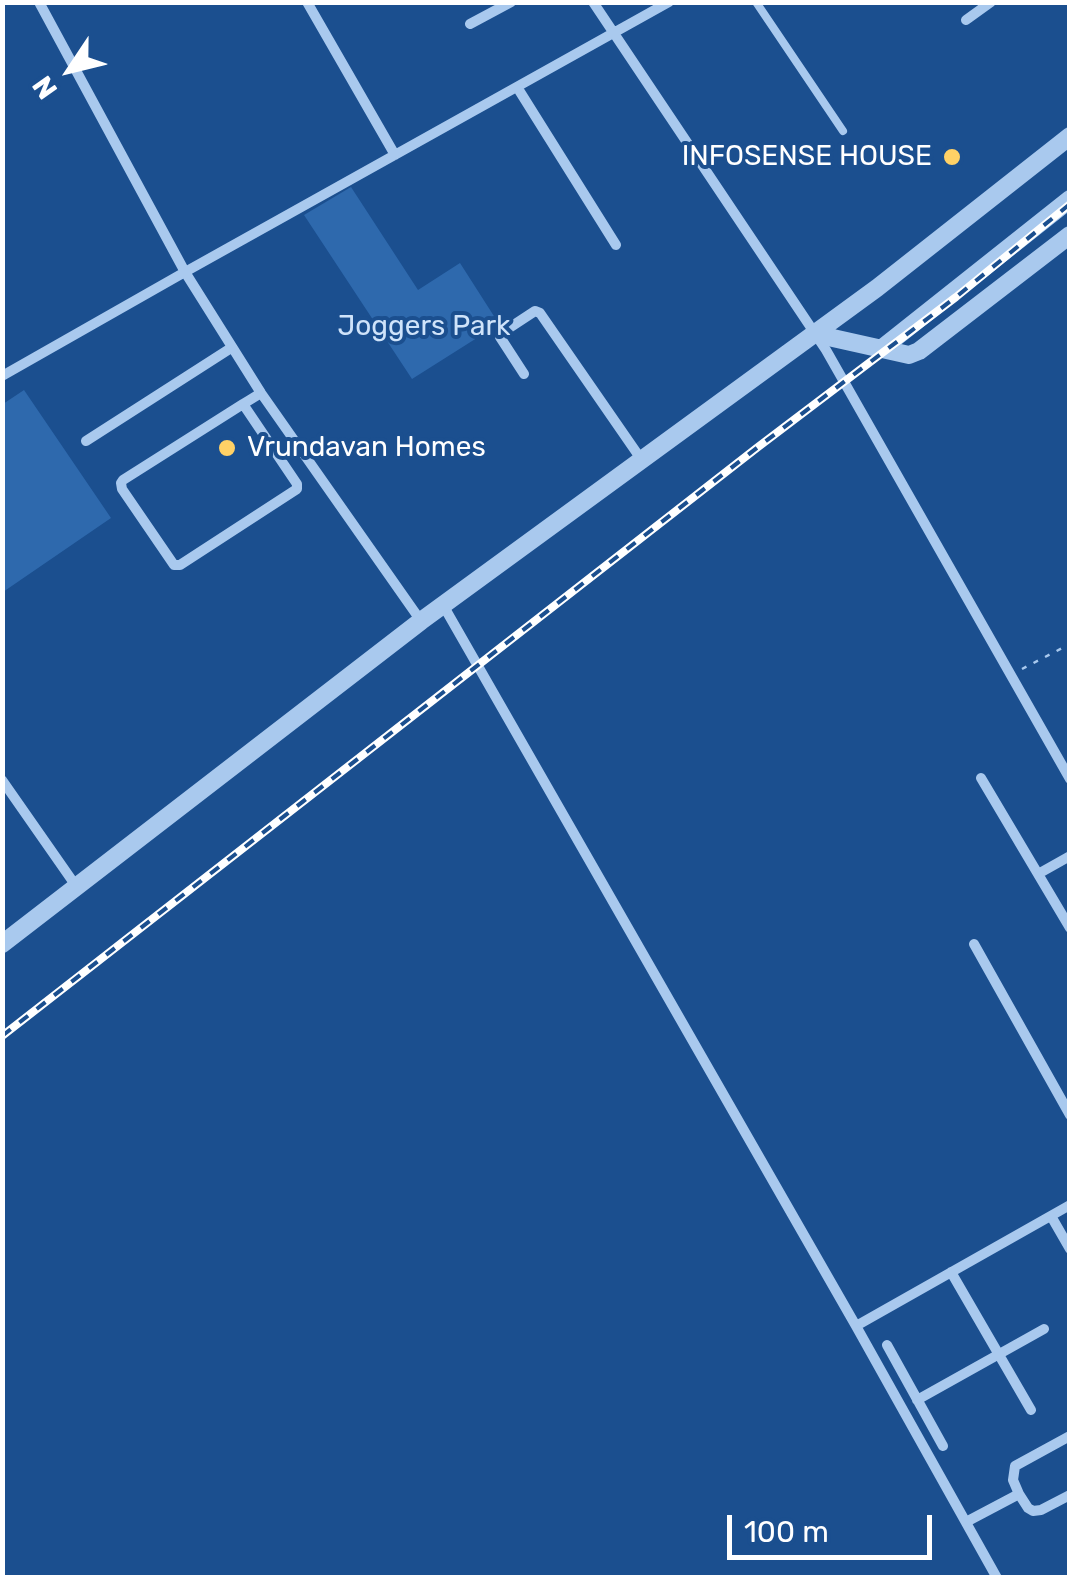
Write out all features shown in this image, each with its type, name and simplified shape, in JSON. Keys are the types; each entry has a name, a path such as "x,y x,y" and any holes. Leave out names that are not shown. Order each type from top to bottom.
{"street":[{"path":"39,2 185,272 231,348 420,621"},
{"path":"307,2 395,154"},
{"path":"470,24 511,2"},
{"path":"592,2 815,334 1070,780"},
{"path":"2,376 669,2"},
{"path":"966,20 991,2"},
{"path":"518,87 616,245"},
{"path":"5,937 420,621 815,334 1070,136"},
{"path":"881,349 1070,198"},
{"path":"815,334 909,355 1070,235"},
{"path":"524,374 500,336 535,311 540,312 641,459"},
{"path":"86,442 231,348"},
{"path":"243,404 298,484 295,492 180,565 174,565 121,483 123,480 243,404 261,393"},
{"path":"289,471 307,458"},
{"path":"444,605 997,1578"},
{"path":"982,778 1070,928"},
{"path":"2,780 76,886"},
{"path":"1038,874 1070,856"},
{"path":"974,944 1070,1114"},
{"path":"856,1326 1070,1205"},
{"path":"1051,1216 1070,1249"},
{"path":"951,1272 1031,1410"},
{"path":"918,1400 1044,1330"},
{"path":"887,1345 943,1446"},
{"path":"1070,1436 1015,1466 1012,1480 1033,1511 1070,1495"},
{"path":"966,1522 1019,1494"}],"lane":[{"path":"756,2 843,131"}],"path":[{"path":"1011,675 1070,644"}],"green space":[{"name":"Joggers Park","path":"351,187 418,290 460,263 499,324 412,379 304,215"},
{"path":"24,390 111,518 3,592 3,404"}],"railway":[{"path":"2,1036 956,297 1070,204"}],"place":[{"name":"INFOSENSE HOUSE","path":"952,157"},
{"name":"Vrundavan Homes","path":"227,448"}]}
